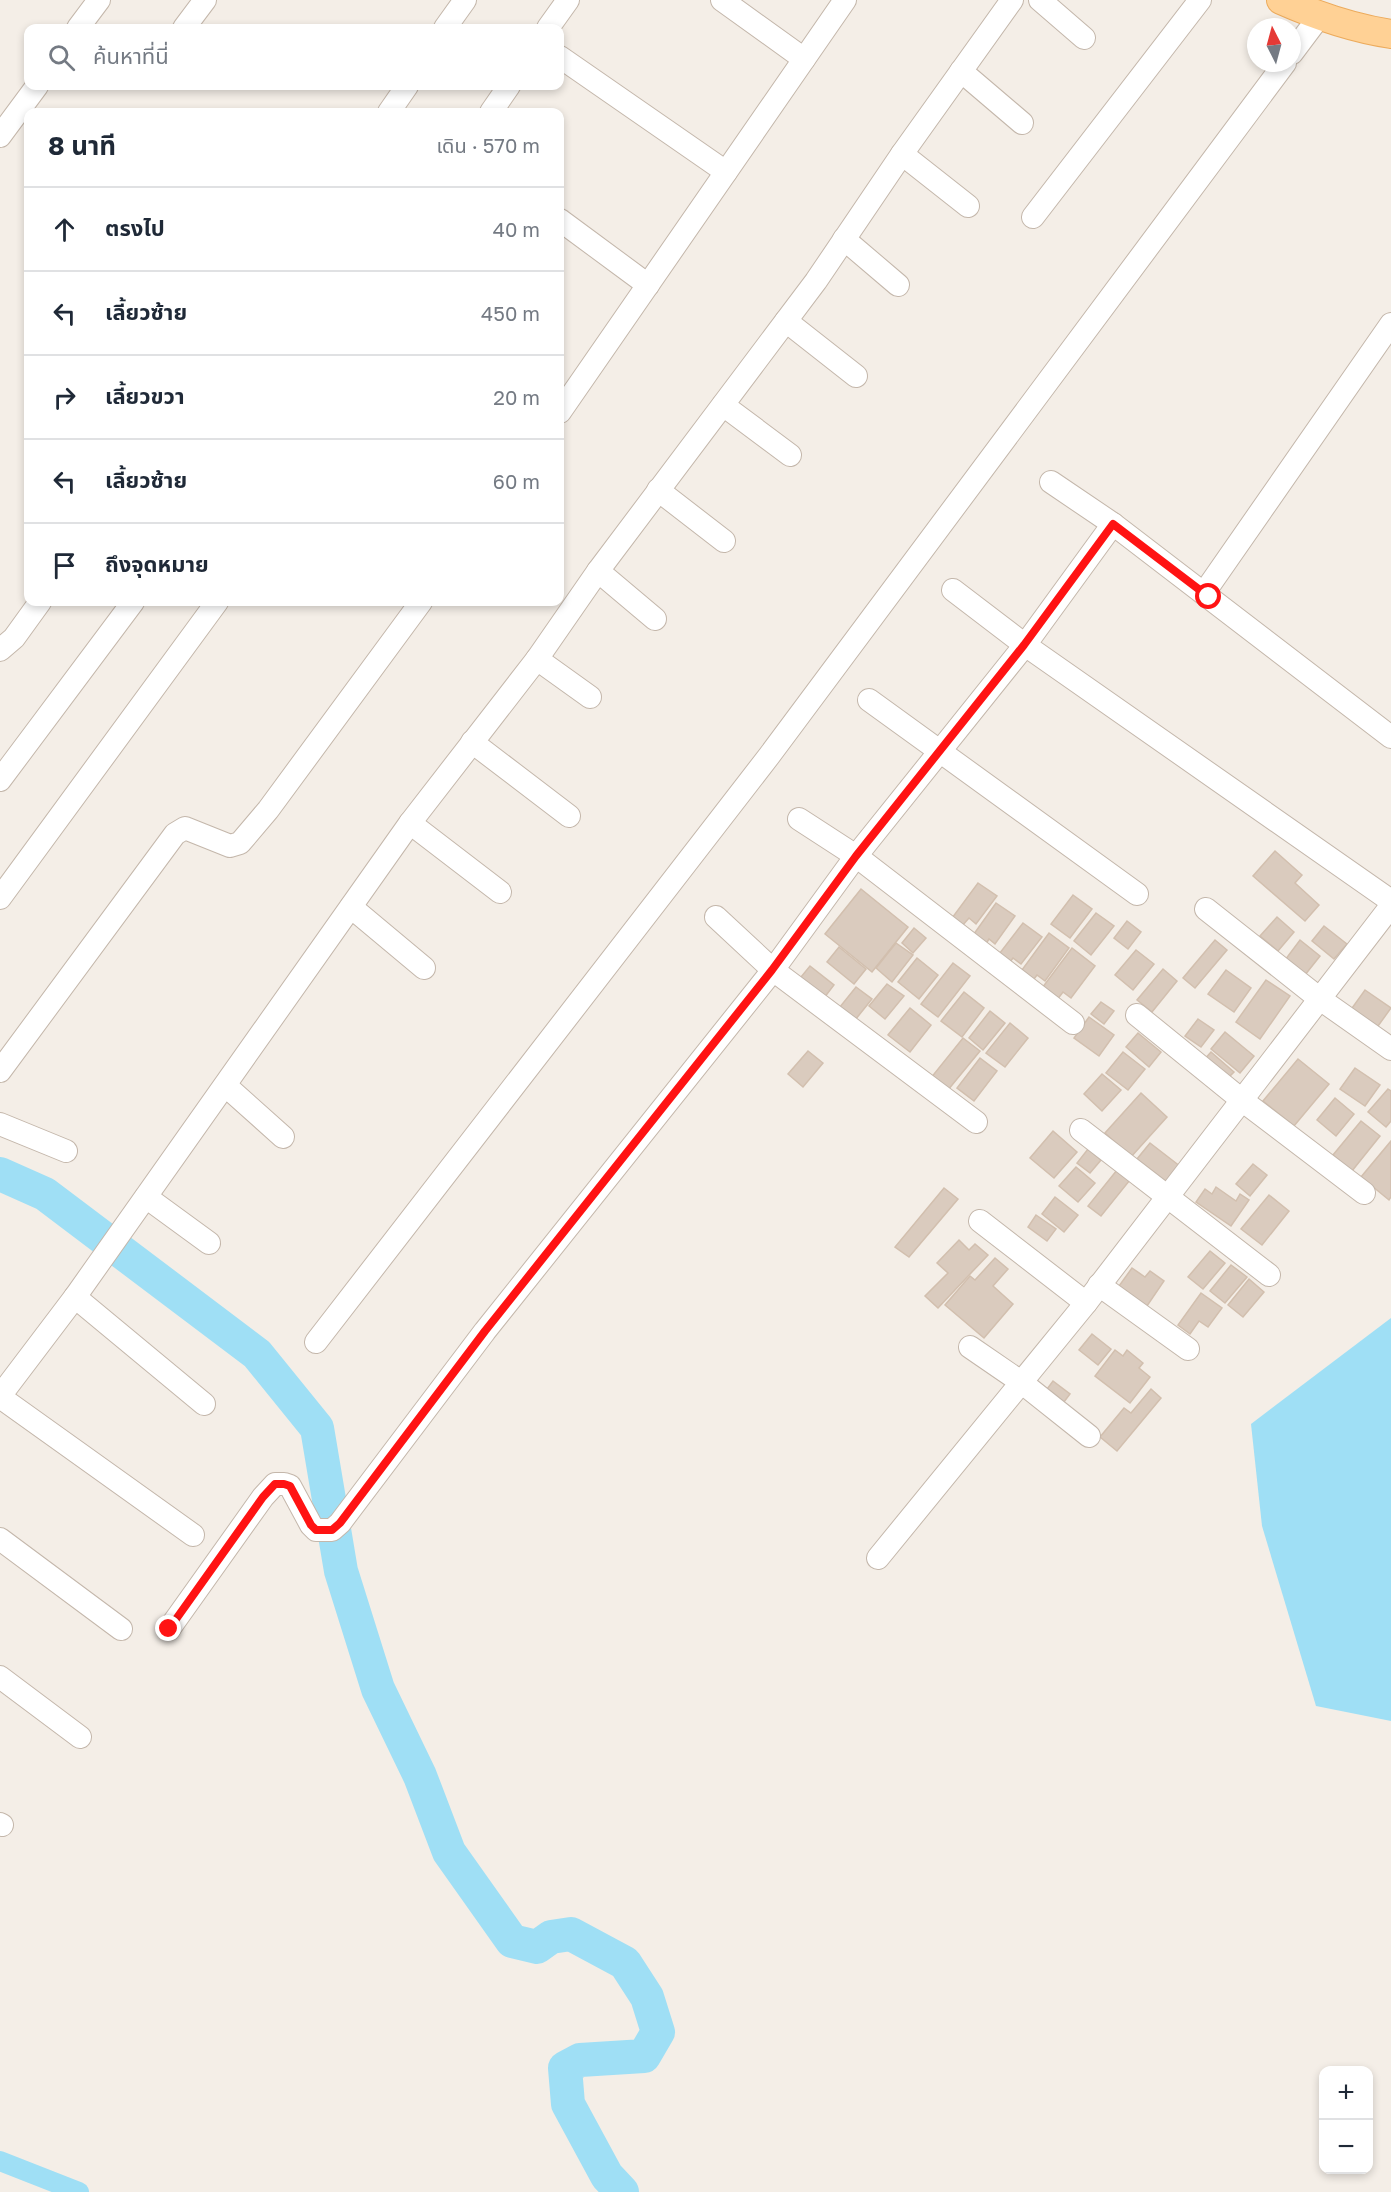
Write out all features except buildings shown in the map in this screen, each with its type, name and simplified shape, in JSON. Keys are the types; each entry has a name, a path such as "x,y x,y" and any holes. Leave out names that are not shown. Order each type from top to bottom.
{"main road":[{"path":"1281,0 1319,17 1358,29 1391,34"}],"street":[{"path":"81,24 99,0"},
{"path":"187,24 205,0"},
{"path":"449,24 465,0"},
{"path":"551,24 568,0"},
{"path":"722,0 804,59"},
{"path":"564,399 648,285 845,0"},
{"path":"193,1534 0,1397 147,1197 410,823 537,659 598,571 786,321 1012,0"},
{"path":"1040,0 1084,38"},
{"path":"1033,217 1200,0"},
{"path":"1301,41 1319,17"},
{"path":"564,60 726,172"},
{"path":"961,71 1022,123"},
{"path":"316,1342 769,756 1278,72"},
{"path":"0,136 34,90"},
{"path":"392,108 404,90"},
{"path":"494,108 506,90"},
{"path":"902,154 968,206"},
{"path":"564,223 648,285"},
{"path":"844,239 898,285"},
{"path":"786,321 856,376"},
{"path":"1204,593 1391,324"},
{"path":"723,405 790,456"},
{"path":"1051,482 1113,524 1391,737"},
{"path":"658,490 724,541"},
{"path":"169,1629 263,1497 275,1484 290,1486 316,1530 332,1530 340,1523 485,1331 772,970 856,856 1024,645 1113,524"},
{"path":"598,571 656,619"},
{"path":"953,590 1024,645 1391,901"},
{"path":"0,650 14,638 37,606"},
{"path":"0,780 130,606"},
{"path":"0,898 214,606"},
{"path":"0,1071 175,834 185,828 230,846 240,843 268,810 418,606"},
{"path":"537,659 590,697"},
{"path":"869,700 1137,894"},
{"path":"472,742 569,816"},
{"path":"799,819 856,856 1073,1023"},
{"path":"410,823 500,892"},
{"path":"878,1558 1093,1294 1391,906"},
{"path":"351,908 424,968"},
{"path":"1206,909 1320,999 1391,1049"},
{"path":"716,917 772,970 976,1122"},
{"path":"1137,1015 1243,1101 1364,1193"},
{"path":"226,1086 283,1137"},
{"path":"0,1124 66,1151"},
{"path":"1081,1130 1269,1275"},
{"path":"147,1197 209,1243"},
{"path":"980,1221 1093,1294 1188,1349"},
{"path":"75,1297 204,1404"},
{"path":"970,1347 1021,1382 1089,1436"},
{"path":"0,1539 121,1629"},
{"path":"0,1677 80,1737"}],"water":[{"path":"1391,1318 1391,1721 1316,1706 1262,1526 1251,1424"}],"waterway":[{"path":"0,1174 45,1194 257,1354 317,1428 341,1571 378,1689 420,1776 449,1852 512,1941 537,1947 551,1937 571,1934 625,1963 647,1997 658,2032 644,2056 580,2060 565,2068 568,2104 607,2176 622,2192"},
{"path":"0,2161 79,2192"}],"route":[{"path":"169,1629 263,1497 275,1484 290,1486 316,1530 332,1530 340,1523 485,1331 772,970 856,856 1024,645 1113,524 1209,597"}]}
